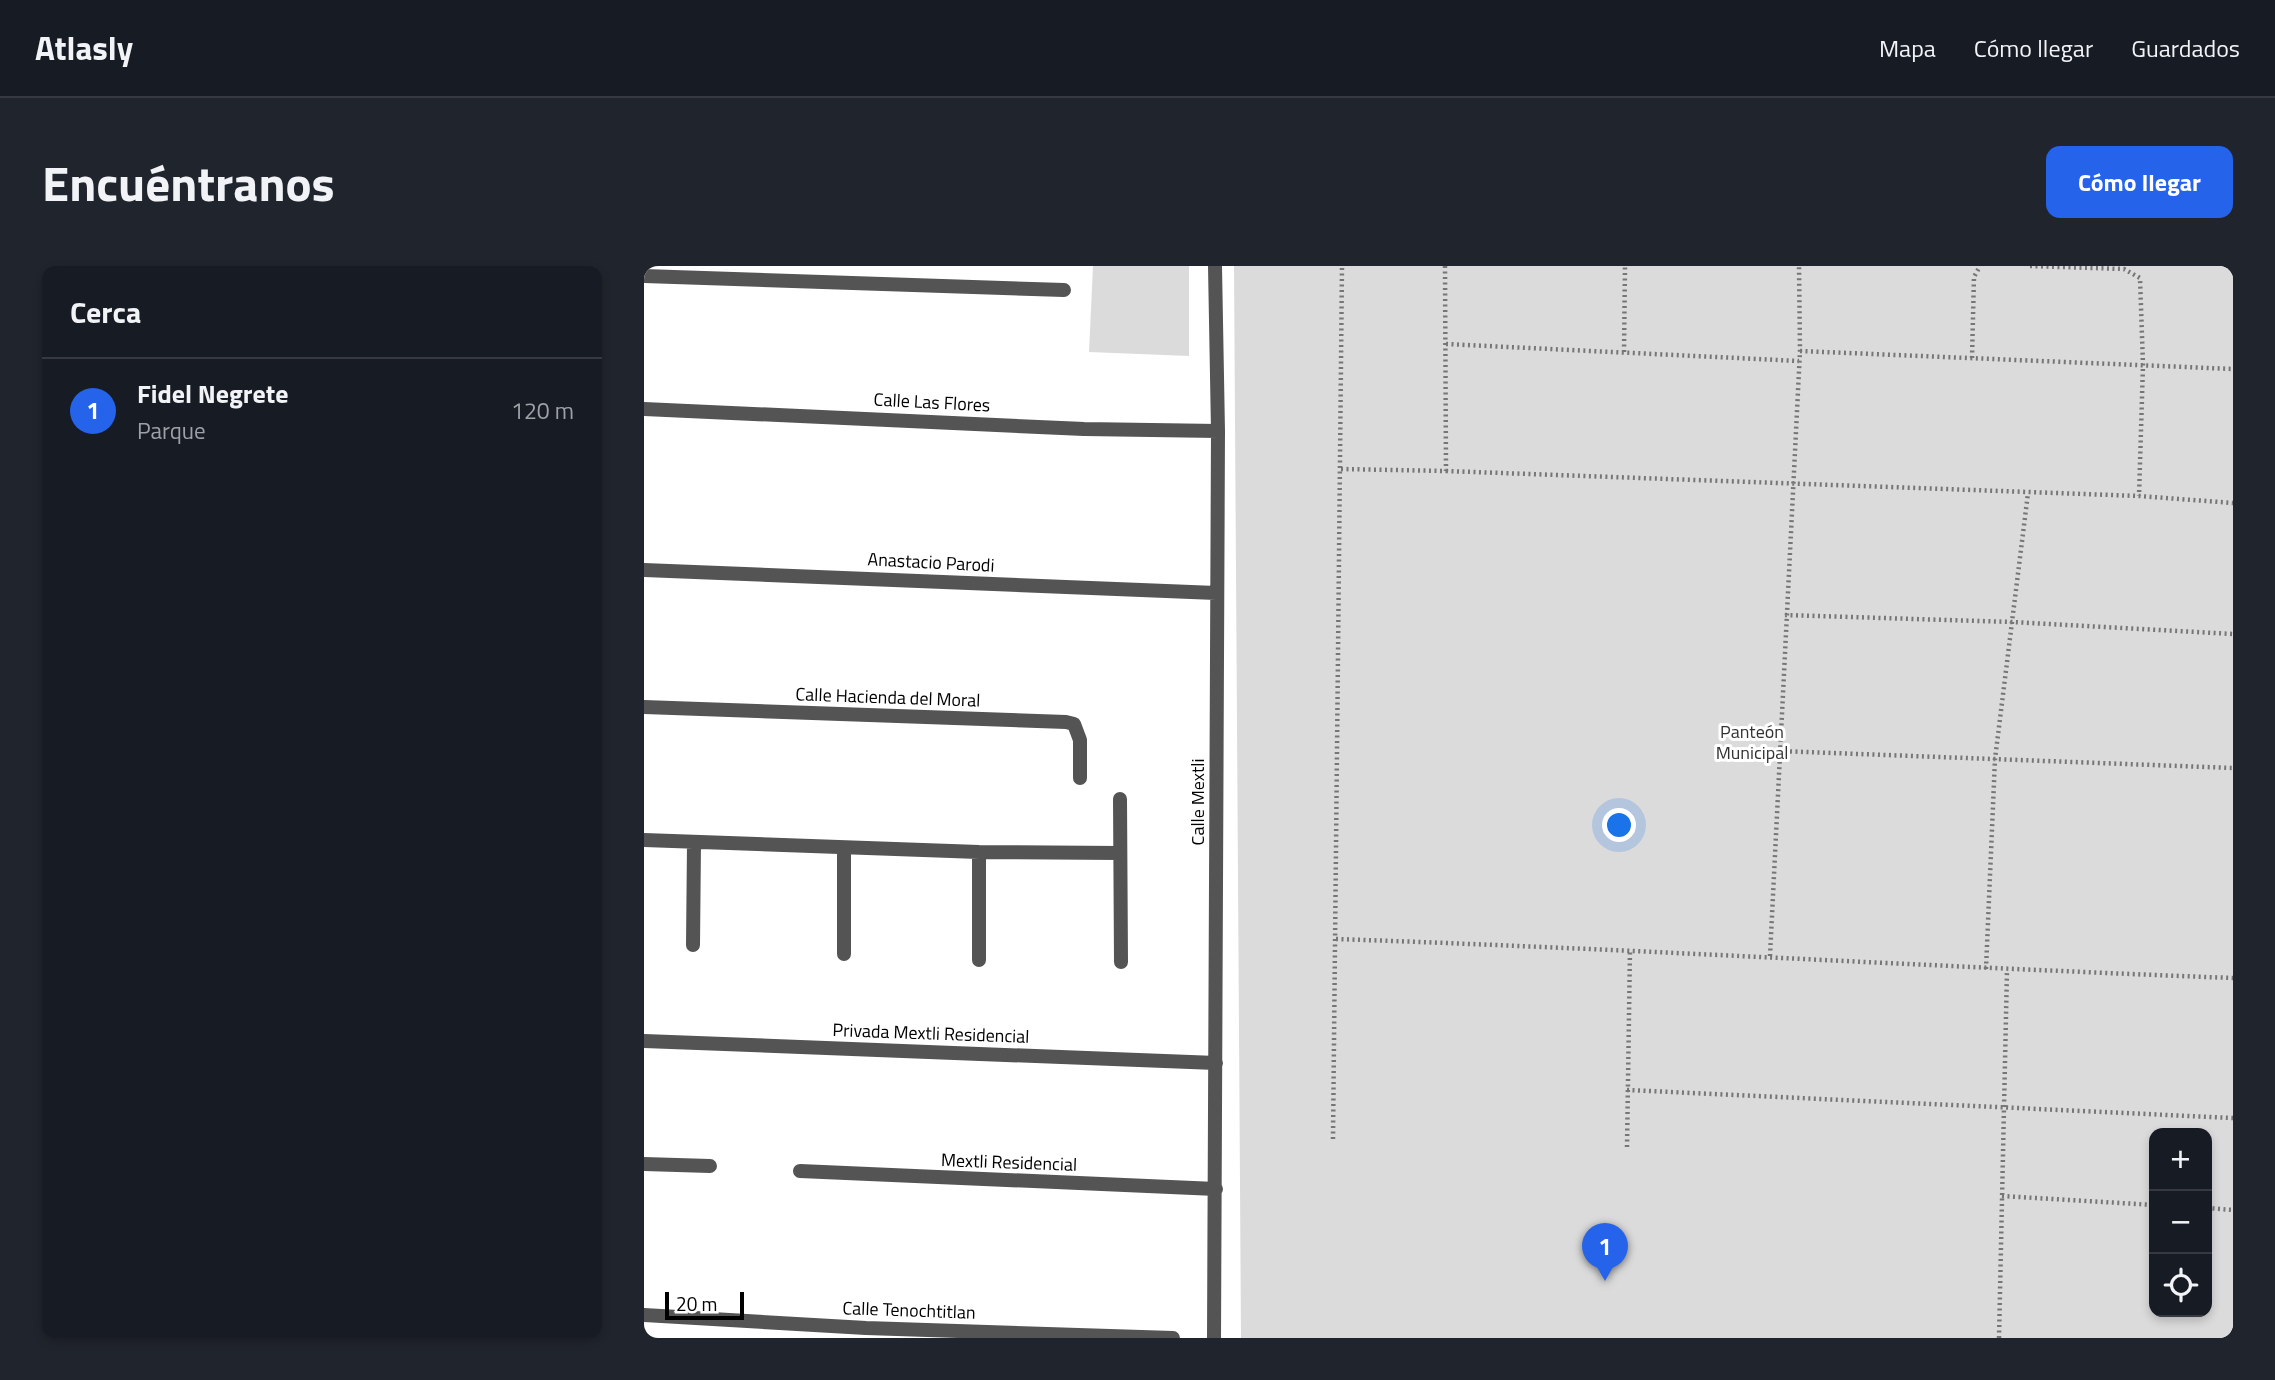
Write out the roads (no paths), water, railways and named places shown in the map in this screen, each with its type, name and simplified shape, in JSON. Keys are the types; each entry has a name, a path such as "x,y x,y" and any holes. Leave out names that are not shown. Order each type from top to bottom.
{"street":[{"name":"Calle Mextli","path":"1214,1338 1218,431 1215,266"},
{"path":"644,276 1064,290"},
{"name":"Calle Las Flores","path":"644,409 1084,429 1218,431"},
{"name":"Anastacio Parodi","path":"644,570 1216,593"},
{"name":"Calle Hacienda del Moral","path":"644,707 1066,722 1074,724 1079,731 1080,778"},
{"path":"1120,799 1121,962"},
{"path":"644,840 979,852 1120,853"},
{"path":"693,945 694,843"},
{"path":"844,848 844,954"},
{"path":"979,852 979,960"},
{"name":"Privada Mextli Residencial","path":"644,1041 1216,1063"},
{"path":"644,1164 710,1166"},
{"name":"Mextli Residencial","path":"800,1171 1216,1189"},
{"name":"Calle Tenochtitlan","path":"644,1315 866,1328 1173,1338"}],"place":[{"name":"Fidel Negrete","path":"1605,1281"}],"park label":[{"name":"Panteón Municipal","path":"1752,741"}]}
